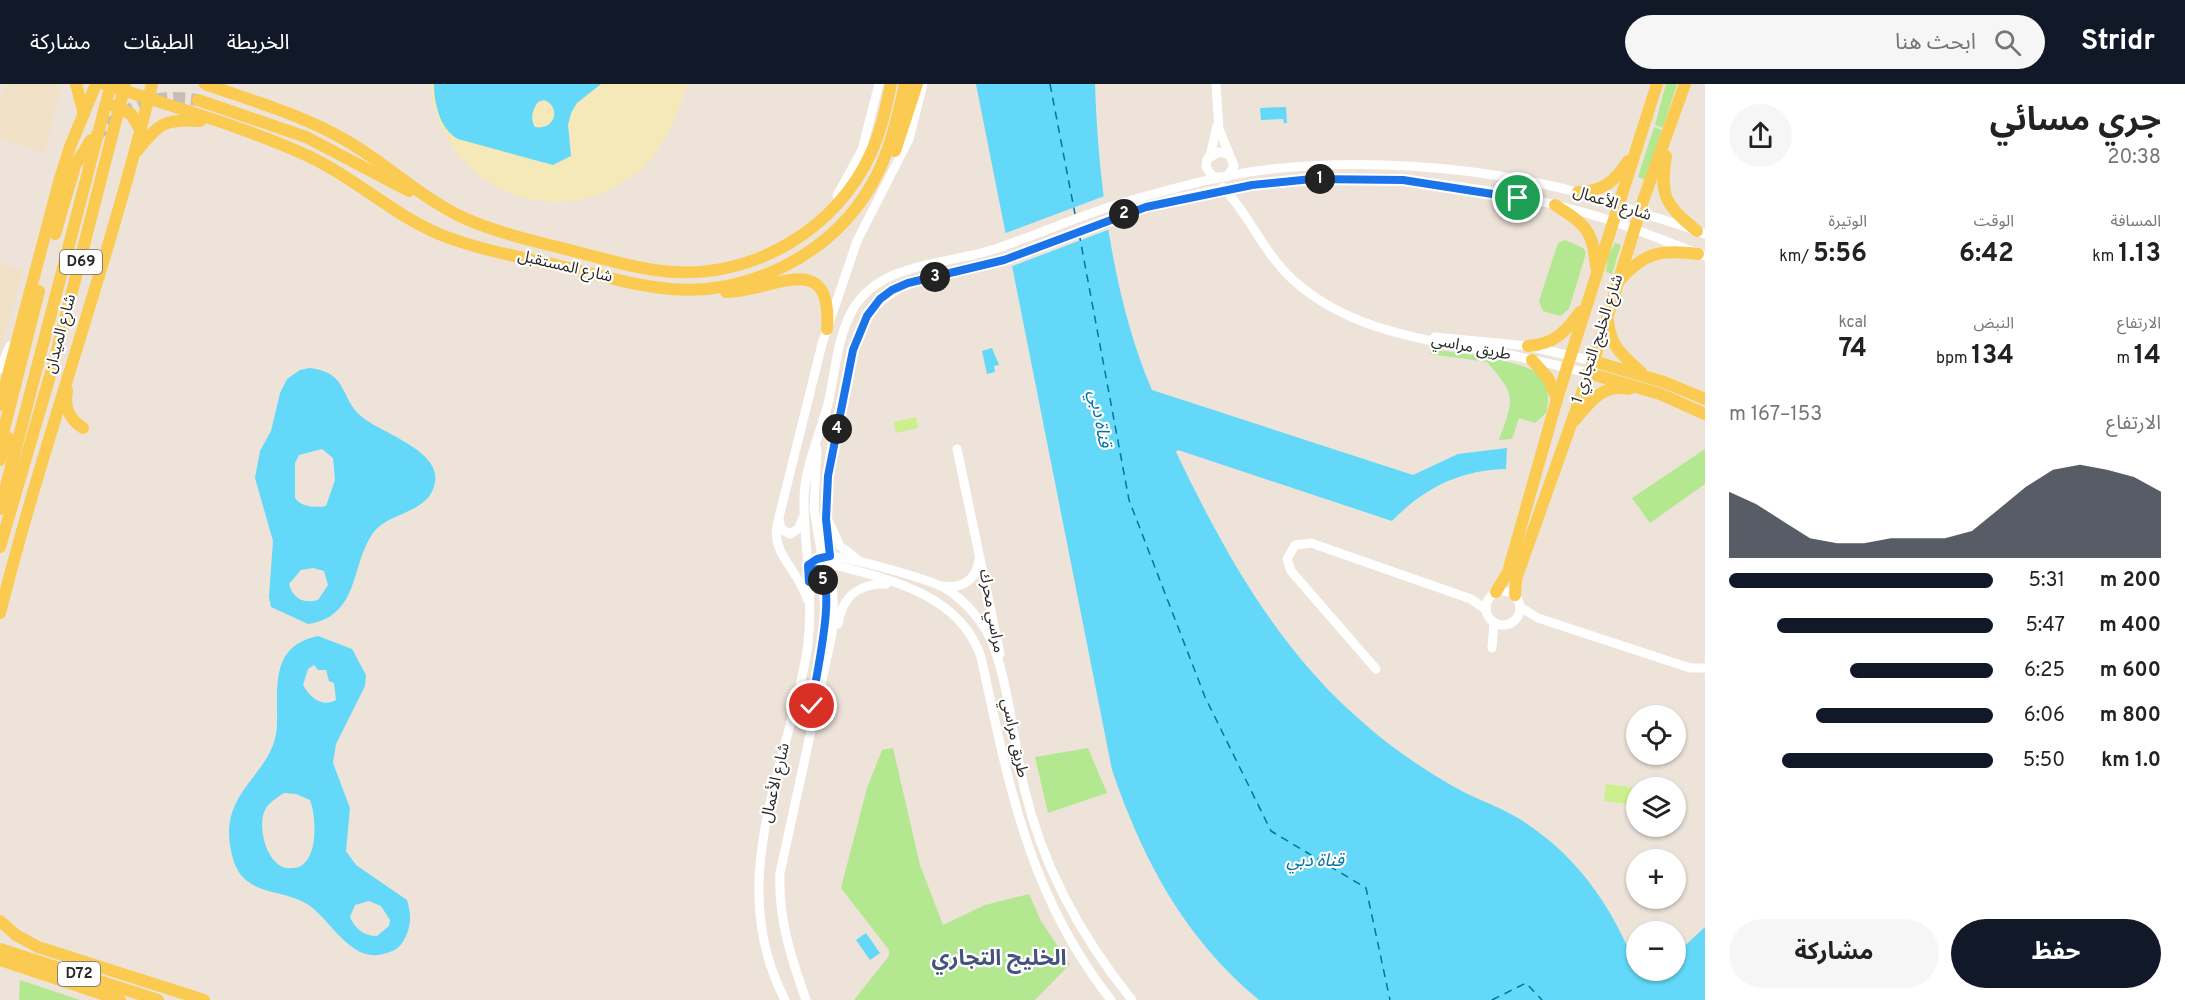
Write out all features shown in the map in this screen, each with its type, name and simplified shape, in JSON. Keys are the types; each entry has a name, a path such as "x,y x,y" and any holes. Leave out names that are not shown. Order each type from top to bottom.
{"main road":[{"path":"76,84 83,116"},
{"path":"0,405 59,182 96,84"},
{"name":"شارع المستقبل","path":"105,84 138,90 323,163 411,220 454,240 638,284 671,289 704,290 750,280 806,253 841,224 872,183 891,141 905,84"},
{"name":"شارع الميدان","path":"0,509 111,84"},
{"name":"شارع الميدان","path":"0,547 54,362 125,84"},
{"path":"0,613 64,382 108,247 140,129 138,90 152,84"},
{"name":"شارع المستقبل","path":"205,84 283,111 327,130 374,158 427,198 465,219 507,234 640,268 676,273 712,271 747,263 780,249 811,229 837,205 865,165 879,132 891,84"},
{"path":"872,183 884,172 894,153 916,84"},
{"name":"شارع الخليج التجاري 1","path":"1492,595 1508,572 1557,399 1657,84"},
{"path":"1680,84 1681,98"},
{"name":"شارع الخليج التجاري 1","path":"1517,601 1516,579 1591,367 1639,212 1669,134 1685,84"},
{"path":"198,100 306,136 403,189 427,198"},
{"path":"83,116 98,108 116,106 131,114 140,129"},
{"path":"132,158 152,133 170,121 219,123"},
{"path":"1669,134 1662,176 1663,191 1674,212 1701,232"},
{"path":"0,446 72,175 91,140"},
{"path":"1578,192 1600,190 1613,181 1639,145"},
{"path":"1555,205 1587,228 1594,244 1597,271"},
{"path":"1616,284 1635,264 1650,255 1666,251 1701,255"},
{"path":"704,290 737,292 789,279 808,281 820,287 828,301 827,329"},
{"path":"1528,346 1547,343 1559,338 1587,301"},
{"path":"1608,313 1610,337 1617,350 1644,375"},
{"path":"0,460 40,336 48,327"},
{"path":"1532,360 1545,373 1557,399"},
{"path":"37,483 34,467 55,373 54,362"},
{"name":"طريق مراسي","path":"1591,367 1644,375 1705,399"},
{"name":"طريق مراسي","path":"1591,367 1705,414"},
{"path":"64,382 67,388 67,410 74,422 83,428"},
{"path":"1571,425 1593,399 1608,389 1626,388 1650,396 1660,394"},
{"path":"4,925 46,950 204,1000"},
{"name":"D72","path":"0,949 158,1000"},
{"name":"D72","path":"0,960 120,1000"}],"street":[{"path":"811,229 840,192 857,161 869,127 879,84"},
{"path":"811,616 800,579 778,548 776,531 812,381 827,329 857,241 909,139 923,84"},
{"path":"1216,84 1217,120 1206,167 1234,200 1271,256 1312,295 1362,323 1417,337"},
{"path":"1217,120 1233,163 1234,200"},
{"path":"1210,156 1219,152 1228,154"},
{"name":"شارع الأعمال","path":"785,1000 771,969 762,937 757,904 757,879 760,854 805,657 811,616 804,513 807,471 820,432 845,328 853,308 882,280 906,270 980,254 1137,198 1250,172 1310,166 1402,167 1512,178 1578,192 1701,232"},
{"path":"1213,177 1224,179 1232,171"},
{"name":"شارع الأعمال","path":"806,1000 785,938 779,886 784,847 821,692 833,625 827,559 826,502 831,455 853,350 862,324 880,299 892,290 928,278 971,270 1004,260 1146,207 1252,185 1312,179 1403,180 1498,192 1555,205 1613,222 1701,255"},
{"path":"0,369 9,351 30,272 40,256"},
{"name":"طريق مراسي","path":"1417,337 1528,346 1571,355 1591,367"},
{"name":"طريق مراسي","path":"1417,337 1567,368 1591,367"},
{"path":"808,565 827,559 814,509 814,478 820,432"},
{"name":"مراسي محرك","path":"957,449 1000,649 1000,672"},
{"path":"826,502 837,540 849,554 865,563"},
{"path":"779,519 784,532 793,533 798,529 804,513"},
{"path":"1376,669 1291,571 1287,559 1295,545 1311,543 1471,599 1485,609 1498,624 1510,624 1517,617 1517,601"},
{"name":"مراسي محرك","path":"941,586 957,587 970,581 978,569 980,552"},
{"name":"طريق مراسي","path":"827,559 865,563 941,586 961,601 980,621 993,645 1031,812 1054,874 1085,932 1128,987 1132,1000"},
{"name":"طريق مراسي","path":"827,559 942,603 957,615 974,639 981,657 1013,801 1032,862 1063,928 1111,1000"},
{"path":"809,582 812,572 820,571 823,575 826,626 813,693 812,730"},
{"path":"821,692 845,600 853,592 869,585 897,585"},
{"path":"1471,599 1508,591 1538,618"},
{"path":"1485,609 1492,595"},
{"path":"1517,617 1538,618 1690,668 1705,668"},
{"path":"1492,648 1498,624"},
{"path":"1012,728 1019,719"}],"shaded area":[{"path":"5,84 59,84 61,89 44,153 0,138 0,99"},
{"path":"0,263 23,271 0,353"}],"green space":[{"path":"1666,84 1677,84 1663,128 1655,125"},
{"path":"1654,127 1662,130 1646,180 1638,177"},
{"path":"1565,240 1583,248 1586,253 1569,309 1560,316 1543,311 1539,301 1558,243"},
{"path":"1615,243 1621,245 1612,274 1606,272 1608,256"},
{"path":"1430,349 1487,357 1529,369 1542,378 1547,387 1546,413 1535,423 1519,418 1512,439 1499,440 1510,406 1510,398 1504,383 1487,362 1430,354"},
{"path":"916,417 918,428 896,433 894,422"},
{"path":"1705,449 1705,484 1650,523 1632,498"},
{"path":"893,748 920,865 943,925 985,905 1029,894 1041,921 1070,964 1035,1000 854,1000 889,956 889,950 841,888 867,788 882,750"},
{"path":"1088,748 1107,793 1048,813 1035,757"},
{"path":"1606,784 1626,787 1626,804 1604,801"},
{"path":"20,980 80,1000 19,1000"}],"sand":[{"path":"431,84 434,84 439,115 452,135 458,139 543,163 571,156 568,125 571,113 576,103 601,84 687,84 670,129 651,159 641,170 602,193 578,200 554,202 530,199 507,192 486,180 467,164 451,144 440,123 432,99"},
{"path":"544,100 553,108 554,118 547,126 535,127 533,111 538,102"}],"water":[{"path":"434,84 601,84 577,103 571,113 568,125 571,156 553,165 458,139 442,122","holes":["544,100 550,103 554,118 547,125 535,127 532,118 536,105"]},
{"name":"قناة دبي","path":"976,84 1095,84 1100,160 1110,240 1127,318 1152,390 1413,475 1458,454 1507,448 1506,469 1473,473 1444,483 1417,499 1392,521 1178,450 1176,452 1214,527 1257,600 1307,666 1336,697 1377,735 1410,759 1456,788 1518,818 1559,849 1592,886 1619,929 1626,944 1626,981 1686,981 1686,945 1705,927 1705,1000 1259,1000 1209,951 1169,896 1152,866 1112,770"},
{"path":"1286,107 1287,123 1284,123 1283,119 1261,120 1260,108"},
{"path":"992,348 999,365 994,366 995,372 987,374 982,351"},
{"path":"310,368 331,375 337,380 354,409 361,416 407,443 429,461 434,471 435,482 432,492 425,500 389,520 373,533 360,560 351,588 337,611 325,619 308,624 271,607 269,597 273,541 255,478 260,451 271,431 280,393 287,379 300,370","holes":["322,449 333,458 335,480 326,506 313,507 295,498 295,463 299,455","313,568 324,571 328,585 318,600 304,601 296,597 289,584 301,570"]},
{"path":"318,636 352,649 366,675 365,686 336,744 333,763 350,808 346,851 356,865 407,900 409,906 410,922 405,938 398,947 386,953 371,955 361,952 342,938 307,904 253,885 237,869 232,855 229,832 232,814 239,798 268,757 277,723 280,669 291,649 302,641","holes":["314,665 318,670 326,670 329,681 334,683 336,700 326,703 316,700 303,685 308,669","284,793 296,794 310,800 314,819 313,843 306,862 298,867 287,868 280,865 268,852 262,824 266,808","369,901 381,906 390,920 389,926 377,936 360,931 350,917 355,905"]},
{"path":"866,933 880,953 870,960 856,940"}],"pier":[{"path":"1107,195 1113,228 1010,267 1003,234"}],"ferry route":[{"path":"1050,84 1075,214"},
{"path":"1079,233 1129,500 1205,697 1271,831 1366,888 1390,1000"},
{"path":"1492,1000 1526,983 1542,1000"}],"tunnel":[{"path":"95,137 130,109 141,104 166,98 198,100"}],"district":[{"name":"الخليج التجاري","path":"999,959"}],"route":[{"path":"812,706 824,643 826,617 822,572 818,569 813,570 809,582 808,565 812,561 830,556 826,519 828,476 856,339 872,309 892,290 908,283 971,270 1004,260 1115,216 1175,199 1252,185 1312,179 1403,180 1498,192 1518,198"}]}
